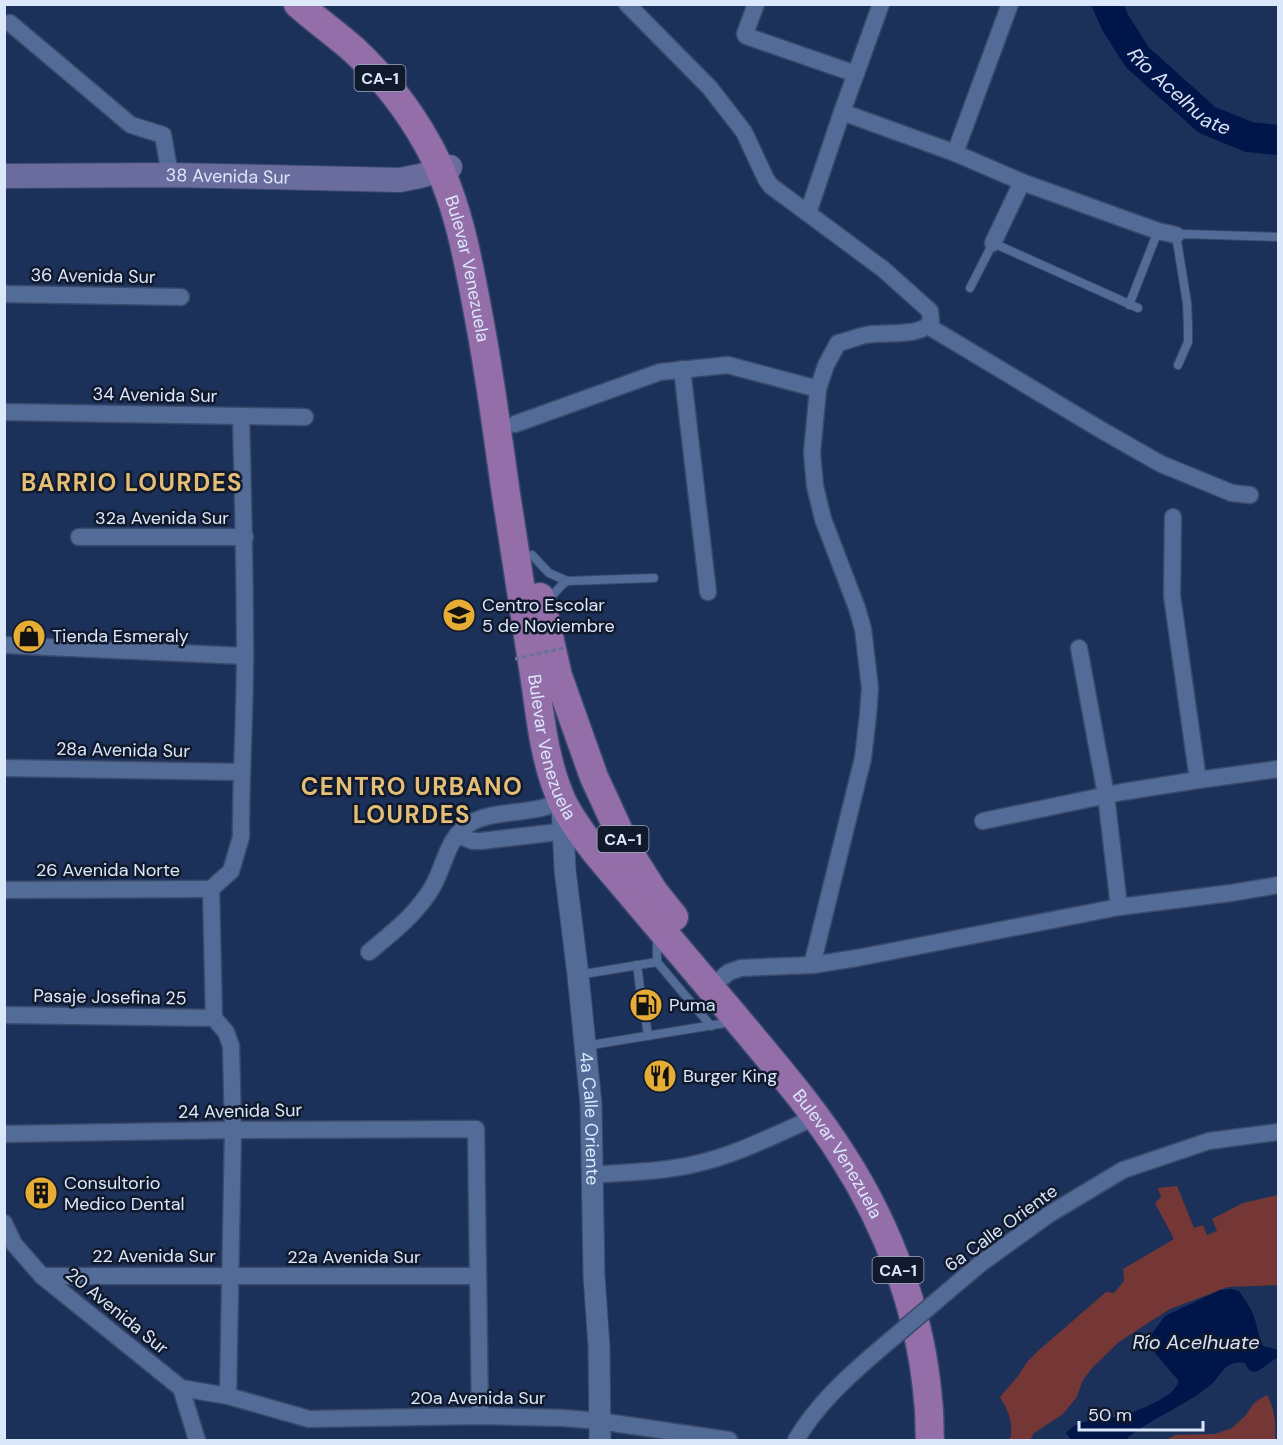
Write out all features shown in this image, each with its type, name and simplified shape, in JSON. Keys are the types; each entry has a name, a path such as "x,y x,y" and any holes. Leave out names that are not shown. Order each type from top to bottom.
{"highway":[{"name":"Bulevar Venezuela","path":"298,4 354,51 376,73 445,169 460,224 491,386 540,719 548,757 571,831 598,855 657,924 724,1023 789,1081 844,1156 883,1231 911,1307 921,1347 928,1400 930,1440"},
{"name":"Bulevar Venezuela","path":"324,4 358,33 412,92 435,125 471,209 483,244 494,295 542,610 558,676 594,777 628,851 654,892 820,1098 847,1135 889,1201 907,1239 930,1313 941,1380 945,1440"},
{"path":"435,125 445,169 471,209"},
{"path":"562,800 568,792 585,789 605,800"}],"main road":[{"name":"38 Avenida Sur","path":"4,176 170,175 400,180 445,169"}],"street":[{"path":"627,4 710,88 744,132 771,186 883,269 930,311 928,326 917,331 867,334 838,343 826,365 818,388 812,442 815,486 823,519 863,629 870,688 862,758 812,965"},
{"path":"756,4 746,36 856,74"},
{"path":"808,213 881,4"},
{"path":"955,153 1010,4"},
{"path":"10,23 131,125 164,135 170,175"},
{"path":"842,112 955,153 1022,182 1158,231 1176,235"},
{"path":"993,243 1022,182"},
{"name":"36 Avenida Sur","path":"4,294 181,297"},
{"path":"928,326 1161,464 1232,492 1250,495"},
{"path":"515,424 660,372 682,369 728,365 818,388"},
{"path":"682,369 708,592"},
{"name":"34 Avenida Sur","path":"4,412 305,417"},
{"path":"228,1396 231,1276 231,1046 226,1032 214,1018 211,889 231,871 241,837 245,537 241,416"},
{"path":"1173,518 1172,596 1198,780"},
{"name":"32a Avenida Sur","path":"79,537 245,537"},
{"path":"4,645 245,656"},
{"path":"1079,648 1106,795 1119,907"},
{"name":"28a Avenida Sur","path":"4,768 241,772"},
{"path":"983,821 1106,795 1278,769"},
{"path":"369,952 411,916 433,886 448,849 457,835 471,822 486,817 547,807 562,800"},
{"path":"457,835 481,841 571,831"},
{"name":"4a Calle Oriente","path":"571,831 565,870 591,1104 600,1431"},
{"path":"723,977 741,968 812,965 1119,907 1278,885"},
{"name":"26 Avenida Norte","path":"4,890 211,889"},
{"name":"Pasaje Josefina 25","path":"4,1015 214,1018"},
{"path":"593,1174 666,1169 698,1164 729,1154 816,1117"},
{"name":"24 Avenida Sur","path":"4,1134 476,1129 478,1276"},
{"name":"6a Calle Oriente","path":"796,1440 844,1380 980,1264 1048,1215 1124,1170 1209,1141 1278,1132"},
{"name":"20 Avenida Sur","path":"4,1223 14,1244 42,1276 181,1388 228,1396"},
{"name":"22 Avenida Sur","path":"42,1276 231,1276"},
{"name":"22a Avenida Sur","path":"231,1276 478,1276"},
{"path":"478,1276 480,1416"},
{"path":"181,1388 197,1440"},
{"name":"20a Avenida Sur","path":"228,1396 309,1419 480,1416 564,1418 600,1431 729,1440"}],"lane":[{"path":"1129,304 1158,231"},
{"path":"1178,365 1188,342 1188,326 1187,303 1176,235 1278,237"},
{"path":"970,288 993,243 1138,308"},
{"path":"532,555 549,573 567,581 654,578"},
{"path":"542,610 550,596 567,581"},
{"path":"657,924 657,962 724,1023"},
{"path":"578,975 657,962"},
{"path":"637,965 640,988"},
{"path":"646,1022 648,1036"},
{"path":"585,1046 724,1023"}],"path":[{"path":"515,659 563,648"}],"shaded area":[{"path":"1177,1186 1194,1228 1203,1225 1207,1235 1217,1231 1212,1219 1243,1203 1278,1195 1278,1285 1228,1287 1170,1309 1119,1342 1092,1368 1083,1380 1076,1398 1063,1414 1034,1433 1030,1440 1007,1440 1011,1437 1010,1421 1000,1397 1038,1351 1106,1292 1114,1293 1124,1281 1123,1269 1174,1239 1155,1203 1161,1197 1158,1188"},
{"path":"1267,1395 1274,1417 1275,1440 1166,1440 1175,1435 1215,1434 1232,1428 1255,1402"}],"water":[{"name":"Río Acelhuate","path":"1220,1290 1239,1291 1253,1313 1263,1346 1278,1350 1278,1357 1253,1372 1245,1363 1238,1362 1227,1366 1213,1383 1198,1394 1125,1440 1071,1440 1066,1433 1077,1425 1133,1412 1158,1401 1171,1392 1178,1380 1155,1353 1151,1335 1165,1316"}],"waterway":[{"name":"Río Acelhuate","path":"1107,4 1115,22 1137,57 1207,120 1249,137 1278,140"}],"place":[{"name":"Centro Escolar 5 de Noviembre","path":"459,615"},
{"name":"Tienda Esmeraly","path":"29,636"},
{"name":"Puma","path":"646,1005"},
{"name":"Burger King","path":"660,1076"},
{"name":"Consultorio Medico Dental","path":"41,1193"}],"district":[{"name":"BARRIO LOURDES","path":"132,483"},
{"name":"CENTRO URBANO LOURDES","path":"412,801"}]}
